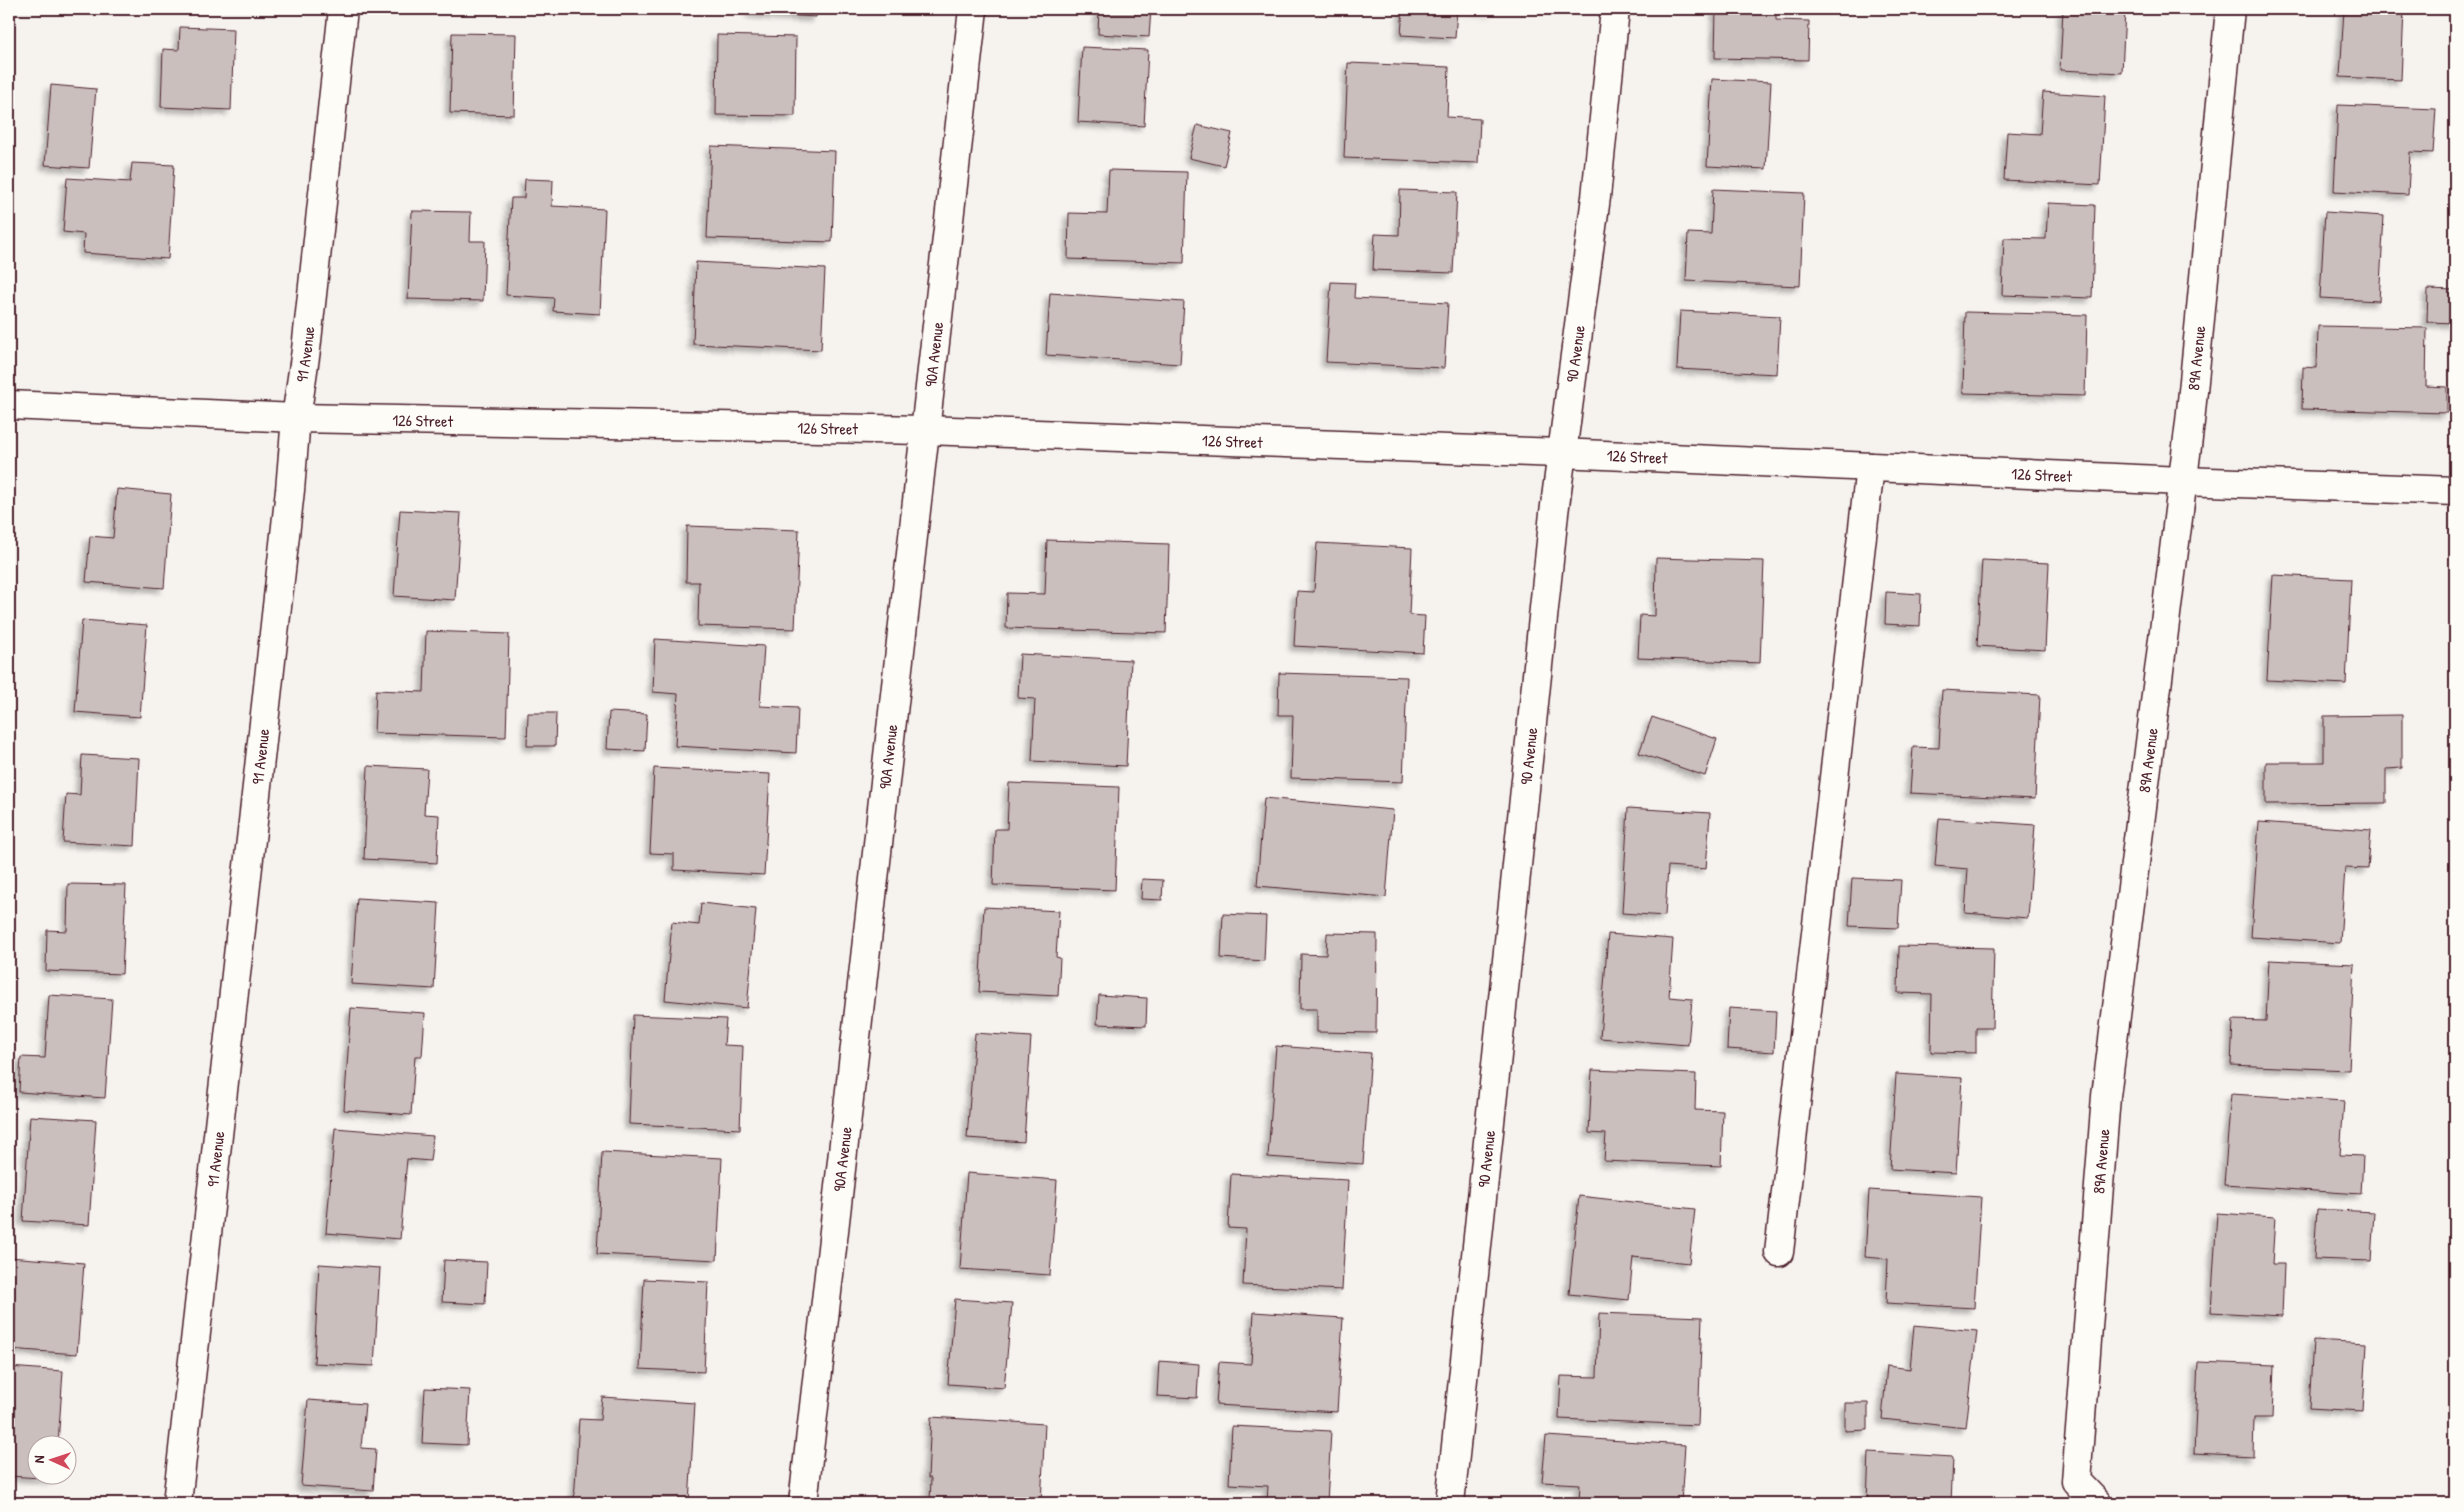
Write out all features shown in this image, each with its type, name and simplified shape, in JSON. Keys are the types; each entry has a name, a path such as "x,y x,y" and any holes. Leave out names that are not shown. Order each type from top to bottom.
{"street":[{"name":"91 Avenue","path":"177,1503 290,490 296,418 306,350 344,9"},
{"name":"90A Avenue","path":"803,1503 973,9"},
{"name":"90 Avenue","path":"1450,1503 1560,453 1596,197 1615,9"},
{"name":"89A Avenue","path":"2097,1503 2076,1481 2106,1096 2182,481 2230,9"},
{"name":"126 Street","path":"9,405 296,418 924,430 1560,453 2182,481 2455,490"},
{"path":"1778,1252 1870,467"}],"building":[{"path":"751,9 817,9 816,17 751,13"},
{"path":"1099,9 1151,9 1149,37 1098,34"},
{"path":"1403,9 1457,9 1455,38 1401,35"},
{"path":"1457,9 1493,9 1493,11"},
{"path":"1716,9 1776,9 1776,20 1809,21 1808,60 1715,58"},
{"path":"2063,9 2125,9 2122,73 2060,70"},
{"path":"2344,9 2404,9 2401,80 2340,77"},
{"path":"180,27 234,29 231,110 161,107 163,49 179,50"},
{"path":"452,33 516,34 514,115 450,113"},
{"path":"717,35 796,37 795,116 716,115"},
{"path":"1082,47 1148,50 1144,126 1078,122"},
{"path":"1348,63 1449,67 1447,117 1480,119 1478,163 1344,158"},
{"path":"1712,79 1771,82 1766,169 1707,166"},
{"path":"51,85 96,89 89,168 45,165"},
{"path":"2043,92 2105,96 2100,185 2004,180 2007,132 2040,134"},
{"path":"2338,105 2436,109 2433,153 2410,152 2408,195 2334,191"},
{"path":"1197,125 1232,133 1224,166 1189,158"},
{"path":"711,146 835,151 832,242 707,238"},
{"path":"132,163 174,165 168,259 83,253 84,234 63,232 67,178 130,182"},
{"path":"1109,170 1187,172 1184,263 1068,259 1069,213 1107,214"},
{"path":"525,179 553,180 552,206 605,209 600,314 553,311 554,298 506,295 511,198 524,198"},
{"path":"1713,189 1804,193 1800,286 1686,281 1688,233 1711,234"},
{"path":"1400,190 1457,192 1453,273 1373,270 1375,234 1399,235"},
{"path":"2048,203 2095,205 2092,298 2002,295 2004,238 2046,239"},
{"path":"412,211 471,212 470,241 485,241 483,301 408,299"},
{"path":"2325,212 2384,216 2379,301 2320,298"},
{"path":"696,262 825,269 821,350 693,344"},
{"path":"1331,282 1355,283 1354,298 1448,303 1444,368 1326,362"},
{"path":"2428,289 2455,290 2455,323 2427,322"},
{"path":"1050,293 1184,302 1180,364 1046,355"},
{"path":"1680,311 1780,316 1777,374 1677,369"},
{"path":"1965,312 2087,315 2085,396 1963,393"},
{"path":"2318,326 2427,328 2426,386 2447,387 2447,413 2302,409 2303,367 2317,368"},
{"path":"117,489 171,494 164,588 86,582 90,536 113,538"},
{"path":"400,510 461,513 455,600 394,596"},
{"path":"687,526 799,530 795,629 698,626 699,582 686,582"},
{"path":"1047,540 1169,544 1166,633 1006,628 1007,593 1045,594"},
{"path":"1317,543 1412,548 1409,615 1425,616 1423,653 1294,646 1297,591 1314,592"},
{"path":"1656,558 1764,561 1760,663 1638,658 1640,615 1655,616"},
{"path":"1982,560 2049,563 2045,650 1977,646"},
{"path":"2273,575 2351,579 2346,684 2267,680"},
{"path":"1886,592 1921,594 1920,626 1885,624"},
{"path":"82,620 147,625 140,717 75,712"},
{"path":"426,631 509,634 506,737 374,733 376,690 424,692"},
{"path":"655,639 764,646 760,706 798,708 796,753 675,746 678,694 653,692"},
{"path":"1020,654 1131,660 1126,766 1032,761 1035,699 1018,698"},
{"path":"1279,673 1407,677 1403,782 1291,778 1293,715 1278,715"},
{"path":"1942,690 2040,695 2035,799 1910,793 1913,747 1939,748"},
{"path":"609,712 647,714 645,751 607,749"},
{"path":"528,713 556,713 555,746 527,746"},
{"path":"2402,715 2402,768 2386,769 2386,803 2266,804 2266,762 2324,762 2324,716"},
{"path":"1652,717 1717,739 1705,776 1639,753"},
{"path":"82,755 139,758 135,846 63,842 66,794 80,795"},
{"path":"368,766 427,769 424,814 439,815 437,863 364,859"},
{"path":"654,768 770,774 764,875 674,870 674,854 650,853"},
{"path":"1009,783 1119,787 1115,890 993,885 995,829 1007,829"},
{"path":"1264,798 1393,810 1386,897 1257,886"},
{"path":"1628,808 1710,813 1706,869 1668,866 1665,916 1622,913"},
{"path":"1939,818 2035,825 2028,918 1965,913 1968,869 1935,866"},
{"path":"2259,822 2371,830 2368,869 2345,868 2340,943 2251,937"},
{"path":"1852,878 1901,880 1898,928 1849,926"},
{"path":"1142,879 1163,880 1162,900 1141,899"},
{"path":"68,884 126,885 122,974 46,971 47,930 67,931"},
{"path":"357,898 439,903 434,989 351,984"},
{"path":"701,903 756,909 747,1008 665,1000 672,922 699,925"},
{"path":"984,907 1059,911 1056,957 1060,958 1058,996 979,992"},
{"path":"1223,914 1266,916 1264,961 1221,958"},
{"path":"1327,933 1377,934 1376,1033 1317,1032 1317,1009 1300,1009 1301,954 1326,955"},
{"path":"1608,934 1673,939 1669,997 1692,999 1688,1045 1600,1038"},
{"path":"1899,946 1994,948 1992,1028 1976,1028 1976,1053 1931,1052 1932,994 1898,993"},
{"path":"2269,960 2354,964 2349,1070 2231,1065 2233,1020 2266,1021"},
{"path":"49,995 112,999 105,1098 19,1092 21,1057 45,1058"},
{"path":"1099,995 1147,998 1146,1026 1097,1024"},
{"path":"351,1008 425,1013 422,1056 415,1056 411,1115 344,1110"},
{"path":"1729,1008 1776,1011 1774,1052 1727,1049"},
{"path":"633,1015 726,1019 724,1045 743,1046 740,1129 629,1124"},
{"path":"975,1033 1031,1037 1024,1142 967,1138"},
{"path":"1276,1046 1371,1053 1363,1164 1268,1157"},
{"path":"1592,1070 1696,1074 1695,1110 1723,1111 1721,1166 1604,1161 1606,1134 1589,1133"},
{"path":"1896,1074 1962,1078 1956,1173 1890,1169"},
{"path":"2231,1094 2344,1101 2340,1155 2363,1156 2361,1194 2224,1185"},
{"path":"30,1116 96,1120 89,1225 23,1221"},
{"path":"335,1128 433,1136 430,1161 407,1159 400,1239 326,1233"},
{"path":"602,1152 722,1158 717,1260 597,1254"},
{"path":"967,1173 1057,1180 1050,1275 960,1269"},
{"path":"1231,1174 1348,1180 1342,1290 1243,1285 1246,1229 1228,1228"},
{"path":"1869,1190 1981,1197 1974,1308 1886,1303 1888,1259 1865,1257"},
{"path":"1579,1196 1695,1209 1689,1263 1633,1257 1629,1300 1569,1294"},
{"path":"2317,1209 2374,1212 2371,1261 2314,1259"},
{"path":"2217,1213 2275,1217 2272,1264 2284,1264 2282,1316 2211,1312"},
{"path":"9,1257 84,1263 77,1354 9,1349"},
{"path":"444,1260 487,1262 485,1304 442,1302"},
{"path":"319,1264 380,1268 374,1366 314,1363"},
{"path":"644,1279 708,1282 704,1372 640,1369"},
{"path":"955,1299 1012,1303 1004,1388 948,1384"},
{"path":"1254,1312 1343,1318 1337,1412 1216,1405 1219,1362 1251,1364"},
{"path":"1599,1313 1702,1317 1698,1425 1559,1419 1561,1376 1597,1377"},
{"path":"1914,1325 1977,1331 1966,1428 1882,1419 1887,1366 1910,1369"},
{"path":"2313,1340 2367,1343 2363,1411 2309,1408"},
{"path":"1159,1361 1199,1364 1197,1398 1157,1396"},
{"path":"2198,1362 2274,1365 2272,1418 2254,1418 2253,1456 2194,1453"},
{"path":"9,1367 63,1371 59,1434 28,1434 28,1477 9,1476"},
{"path":"425,1388 470,1390 467,1445 422,1443"},
{"path":"602,1397 695,1403 689,1503 574,1503 579,1419 600,1420"},
{"path":"308,1400 365,1404 361,1448 376,1449 373,1491 301,1486"},
{"path":"1845,1403 1868,1403 1868,1430 1845,1431"},
{"path":"931,1417 1045,1424 1041,1503 930,1503 931,1478 928,1478"},
{"path":"1232,1426 1331,1431 1327,1503 1267,1503 1268,1486 1229,1484"},
{"path":"1546,1436 1685,1445 1681,1503 1579,1503 1580,1484 1542,1482"},
{"path":"1869,1452 1953,1457 1951,1503 1867,1503"}]}
